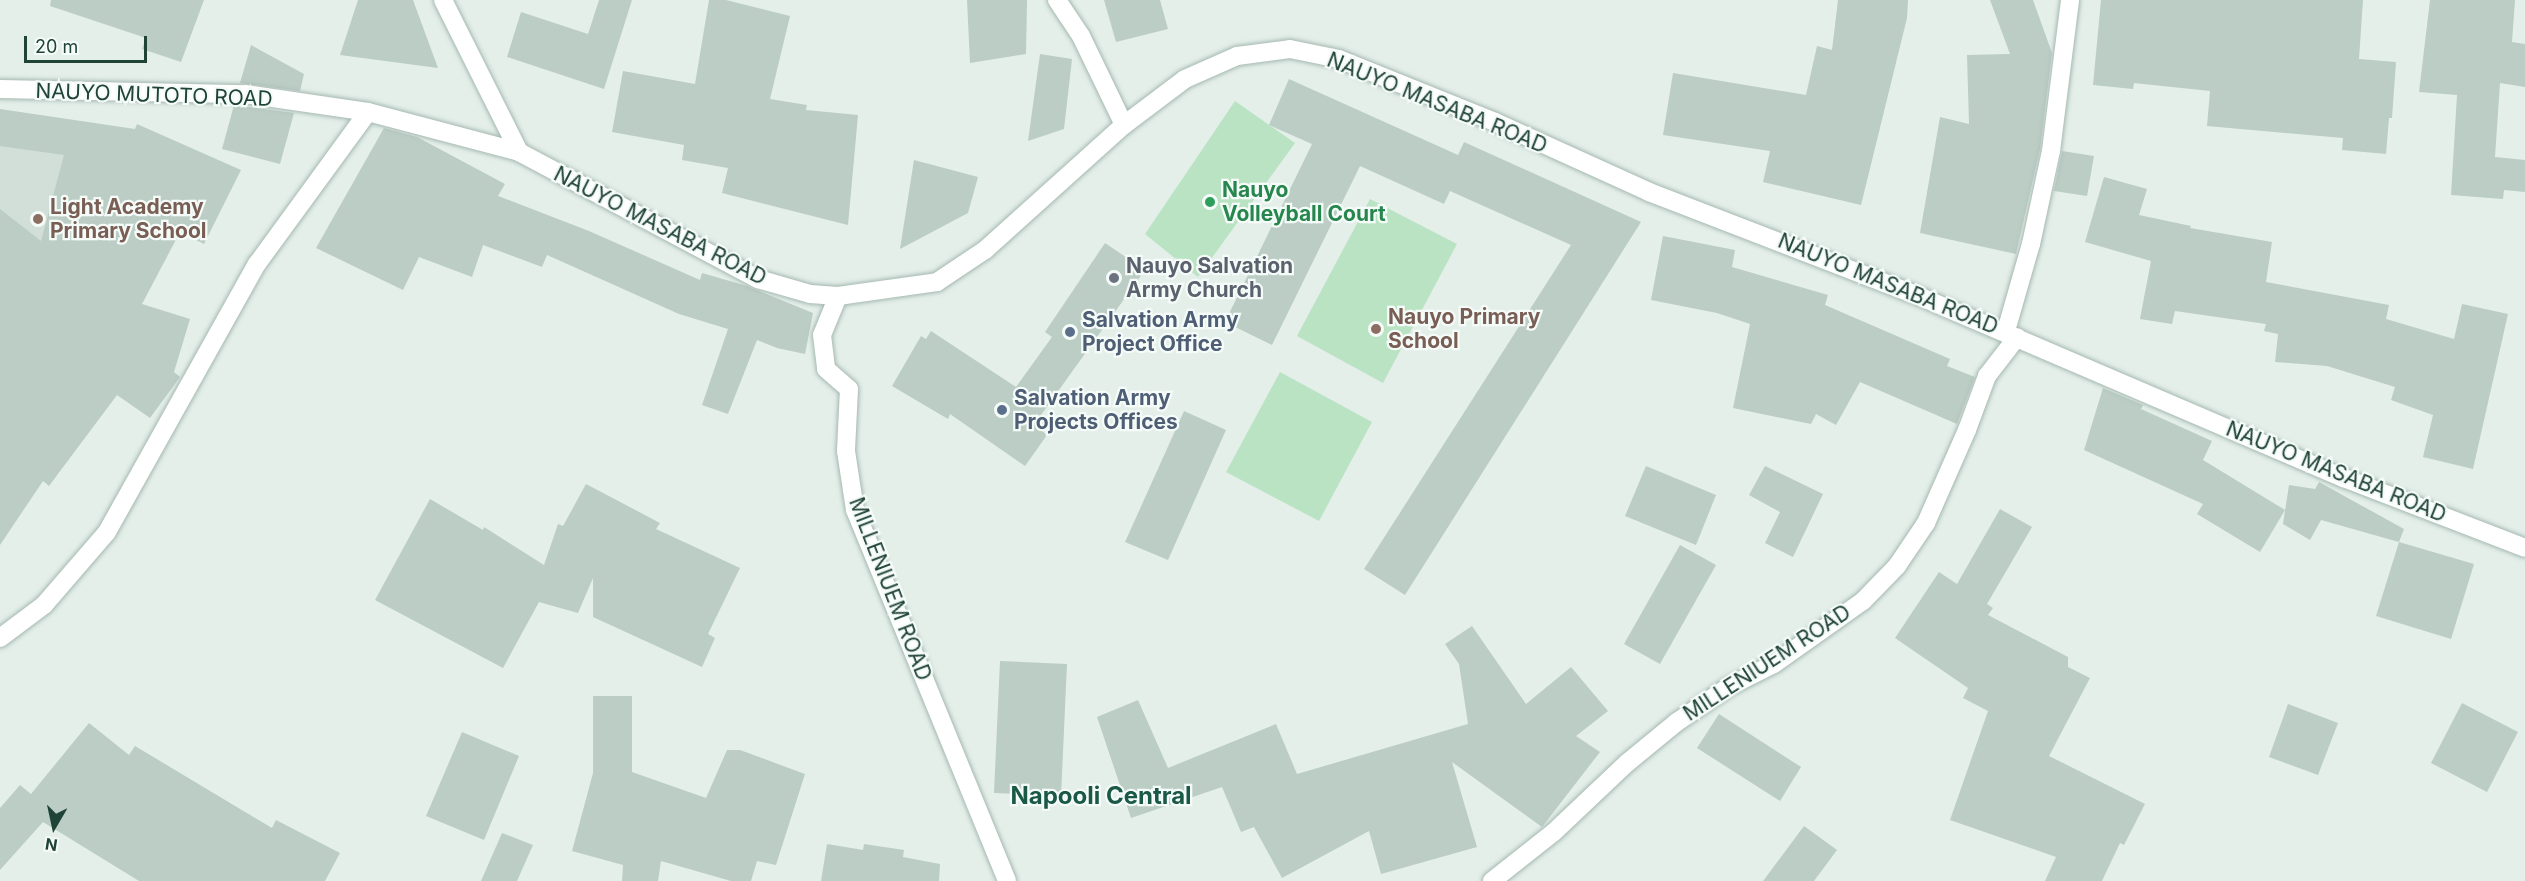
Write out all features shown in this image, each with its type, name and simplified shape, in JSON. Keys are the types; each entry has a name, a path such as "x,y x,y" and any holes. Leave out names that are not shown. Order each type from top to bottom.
{"street":[{"path":"443,0 519,152"},
{"path":"1057,0 1081,36 1124,125"},
{"path":"2012,334 2051,151 2070,0"},
{"name":"NAUYO MASABA ROAD","path":"519,152 758,279 810,294 838,296 937,282 986,250 1124,125 1185,79 1237,56 1290,49 1339,59 1496,122 1649,192 2012,334 2344,478 2525,548"},
{"name":"NAUYO MUTOTO ROAD","path":"0,89 245,94 368,112 519,152"},
{"path":"0,638 44,605 107,532 257,264 368,112"},
{"name":"MILLENIUEM ROAD","path":"838,296 822,335 826,369 849,389 846,451 855,510 1006,881"},
{"name":"MILLENIUEM ROAD","path":"1492,881 1554,832 1627,763 1677,722 1730,686 1774,664 1863,601 1897,566 1926,522 1967,429 1987,376 2012,334"}],"shaded area":[{"name":"Light Academy Primary School","path":"0,128 94,143 0,362"}],"green space":[{"name":"Nauyo Volleyball Court","path":"1235,101 1295,143 1198,277 1145,234"},
{"path":"1370,199 1457,244 1383,383 1297,336"},
{"path":"1280,372 1372,422 1319,521 1226,472"}],"building":[{"path":"51,0 204,0 181,62 142,49 146,38 50,6"},
{"path":"358,0 413,0 438,68 340,55"},
{"path":"599,0 632,0 604,89 507,57 521,12 588,34"},
{"path":"709,0 726,0 790,16 770,99 807,105 806,110 858,115 848,225 722,193 728,168 682,160 684,145 612,132 623,71 695,84"},
{"path":"967,0 1027,0 1026,54 970,63"},
{"path":"1104,0 1160,0 1168,29 1116,42"},
{"path":"1838,0 1908,0 1907,18 1861,205 1763,182 1770,151 1663,135 1673,73 1806,95 1817,46 1832,50"},
{"path":"1990,0 2033,0 2052,53 2040,149 2016,254 1920,233 1940,117 1969,124 1967,55 2010,54"},
{"path":"2101,0 2363,0 2359,59 2396,62 2392,118 2389,118 2386,154 2342,150 2343,138 2207,126 2210,91 2134,83 2133,89 2093,85"},
{"path":"2430,0 2515,0 2512,42 2525,44 2525,87 2500,83 2495,157 2525,160 2525,192 2504,190 2503,199 2451,195 2457,95 2419,92"},
{"path":"251,45 304,74 300,91 240,83"},
{"path":"1040,54 1072,59 1064,129 1028,141"},
{"path":"1289,79 1458,155 1464,142 1641,222 1405,595 1364,569 1571,245 1450,191 1444,204 1360,166 1272,345 1225,322 1312,144 1269,125"},
{"path":"234,105 294,113 280,164 222,149"},
{"path":"0,109 135,129 137,124 241,170 204,244 180,232 142,304 190,319 174,372 180,377 150,418 117,395 49,486 43,481 0,545 0,209 41,241 64,155 0,146"},
{"path":"384,128 417,137 505,184 498,196 589,231 700,280 702,273 747,286 813,313 805,354 777,348 757,340 728,414 702,405 728,329 679,314 547,255 542,267 483,245 472,277 419,257 403,290 316,248"},
{"path":"2062,151 2094,156 2087,196 2054,191"},
{"path":"914,160 978,177 968,213 900,249"},
{"path":"2104,177 2147,189 2139,215 2191,226 2190,228 2272,242 2266,282 2389,305 2386,319 2454,339 2462,304 2508,314 2473,469 2423,457 2433,415 2391,400 2395,387 2327,366 2275,362 2278,334 2264,331 2266,324 2175,311 2172,324 2140,319 2151,261 2085,242"},
{"path":"1663,236 1735,250 1732,267 1828,295 1825,305 1950,359 1947,366 1975,377 1957,424 1860,382 1836,425 1816,414 1811,424 1733,408 1750,324 1717,313 1651,300"},
{"path":"1105,243 1145,270 1041,415 1048,420 1041,430 1047,435 1025,466 950,414 948,419 892,386 921,336 926,339 931,331 1016,387 1052,337 1045,332"},
{"path":"2103,388 2143,405 2141,409 2212,441 2203,460 2285,510 2260,552 2197,514 2203,504 2084,450"},
{"path":"1184,411 1226,430 1168,560 1125,542"},
{"path":"1646,466 1716,495 1696,545 1625,516"},
{"path":"1765,466 1823,494 1793,557 1765,543 1780,512 1749,495"},
{"path":"2319,482 2404,529 2399,542 2321,520 2310,540 2283,524 2289,485 2315,489"},
{"path":"586,484 660,523 656,529 740,568 708,634 715,638 702,667 593,617 593,578 578,613 539,602 503,668 375,600 430,499 483,530 484,527 544,565 558,524 563,526"},
{"path":"2000,509 2032,527 1987,604 1993,608 1988,615 2068,657 2068,667 2090,678 2049,756 2145,804 2124,845 2120,843 2102,881 2045,881 2056,857 1950,820 1988,711 1963,698 1968,688 1895,638 1939,572 1957,584"},
{"path":"2399,542 2474,564 2451,639 2376,616"},
{"path":"1680,545 1716,565 1660,664 1624,644"},
{"path":"1472,626 1526,704 1571,667 1608,711 1576,736 1600,752 1542,827 1452,762 1477,847 1381,874 1369,831 1282,878 1254,827 1241,832 1222,787 1131,818 1097,717 1138,700 1168,768 1276,724 1297,774 1468,724 1459,664 1445,644"},
{"path":"1000,661 1067,664 1061,796 994,793"},
{"path":"593,696 632,696 632,772 706,798 727,750 740,750 805,774 776,865 757,861 751,881 731,881 661,861 658,881 622,881 623,865 572,851 593,773"},
{"path":"2462,703 2518,732 2487,792 2431,763"},
{"path":"2288,704 2338,723 2318,775 2269,757"},
{"path":"1719,714 1801,767 1780,801 1697,748"},
{"path":"89,723 129,755 135,746 272,828 276,820 340,853 325,881 139,881 43,822 0,870 0,808 20,785 31,794"},
{"path":"462,732 519,756 484,840 426,816"},
{"path":"1804,826 1837,850 1814,881 1763,881"},
{"path":"502,833 533,845 517,881 481,881"},
{"path":"827,844 863,850 864,844 904,850 903,857 940,864 939,881 821,881"}],"place":[{"name":"Nauyo Volleyball Court","path":"1210,202"},
{"name":"Light Academy Primary School","path":"38,219"},
{"name":"Nauyo Salvation Army Church","path":"1114,278"},
{"name":"Nauyo Primary School","path":"1376,329"},
{"name":"Salvation Army Project Office","path":"1070,332"},
{"name":"Salvation Army Projects Offices","path":"1002,410"}],"district":[{"name":"Napooli Central","path":"1101,796"}]}
